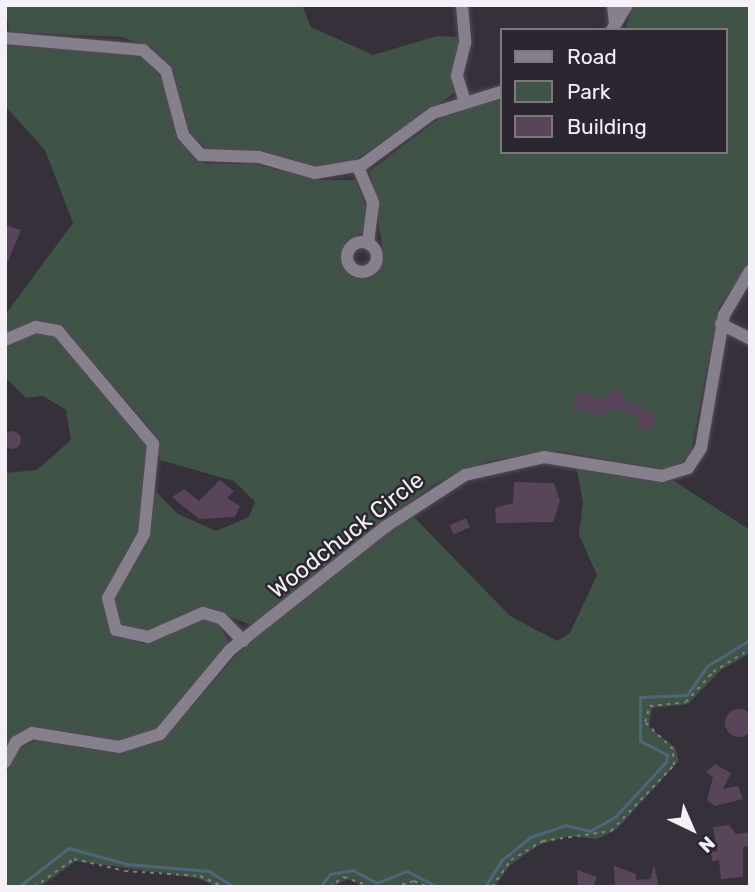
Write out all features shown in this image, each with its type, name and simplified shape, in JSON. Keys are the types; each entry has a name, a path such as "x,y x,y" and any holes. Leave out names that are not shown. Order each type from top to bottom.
{"street":[{"path":"462,5 465,43 457,76 464,99"},
{"path":"613,5 613,26"},
{"path":"613,26 627,5"},
{"path":"5,38 143,50 170,79 188,144 211,159 259,157 326,174 358,167 464,99 500,92"},
{"path":"358,167 373,204 368,242"},
{"name":"Woodchuck Circle","path":"5,762 20,738 38,732 119,747 153,738 243,640 418,502 475,471 553,457 662,476 688,468 701,448 721,324 732,294 750,271"},
{"path":"721,324 750,339"},
{"path":"5,340 36,327 58,331 153,444 144,534 110,590 111,624 140,639 203,612 221,618 243,640"}],"path":[{"path":"492,887 511,860 543,841 611,831 674,765 673,749 652,735 645,722 650,705 686,702 712,673 750,649"},
{"path":"34,887 74,859 125,871 200,876 224,887"},
{"path":"329,887 344,877 371,887"},
{"path":"394,887 414,881 428,887"}],"green space":[{"path":"5,5 302,5 311,27 373,55 437,36 459,37 456,92 349,164 315,168 263,151 210,152 188,131 173,69 151,47 121,37 9,32"},
{"path":"633,5 750,5 750,262 719,307 690,457 669,470 558,451 488,461 434,484 253,626 206,607 146,633 123,629 113,601 153,489 178,514 216,531 249,517 255,502 234,481 160,460 149,427 63,328 42,321 5,335 5,315 73,223 45,150 5,106 5,45 124,51 147,61 164,81 177,139 205,164 255,164 317,180 356,180 367,210 365,231 347,242 342,261 346,271 365,278 384,257 370,171 446,113 500,98 500,154 727,154 727,28 626,28"},
{"path":"37,332 55,335 148,447 139,529 104,593 109,631 144,644 198,618 218,623 229,642 155,731 118,741 32,728 5,748 5,473 37,470 71,440 66,410 43,396 26,398 5,377 5,345"},
{"path":"576,464 674,481 750,530 750,653 721,670 688,704 652,708 649,727 675,747 679,761 616,830 597,839 568,836 539,845 509,866 495,887 365,887 347,879 333,887 218,887 197,878 76,861 40,887 5,887 5,776 19,748 44,738 119,752 165,737 241,650 411,514 510,616 557,641 570,633 597,575 579,535 583,502"}],"building":[{"path":"5,225 21,230 8,261 5,261"},
{"path":"618,388 627,400 656,414 651,431 636,426 639,416 607,408 604,417 572,408 577,391 604,399"},
{"path":"12,431 18,434 21,440 18,446 12,449 6,446 3,440 6,434"},
{"path":"220,480 234,491 227,498 240,506 235,517 199,519 172,497 184,489 199,501"},
{"path":"514,482 554,483 560,501 553,522 496,523 495,508 513,503"},
{"path":"466,518 470,527 454,534 450,525"},
{"path":"739,709 749,713 753,723 749,733 739,737 729,733 725,723 729,713"},
{"path":"715,764 731,773 723,789 738,786 743,799 715,806 707,800 713,777 706,772"},
{"path":"729,825 736,834 750,832 750,846 743,847 743,877 721,879 719,860 712,861 711,852 717,851 713,827"},
{"path":"654,865 659,887 615,887 614,866 636,874 636,880 650,879"},
{"path":"577,870 597,877 593,887 578,887"}],"waterway":[{"path":"485,887 501,861 531,837 565,825 590,831 615,817 666,762 667,755 640,741 640,697 687,695 707,666 750,640"},
{"path":"18,887 69,848 127,864 209,871 235,887"},
{"path":"320,887 330,874 353,870 377,883 407,871 438,887"}]}
